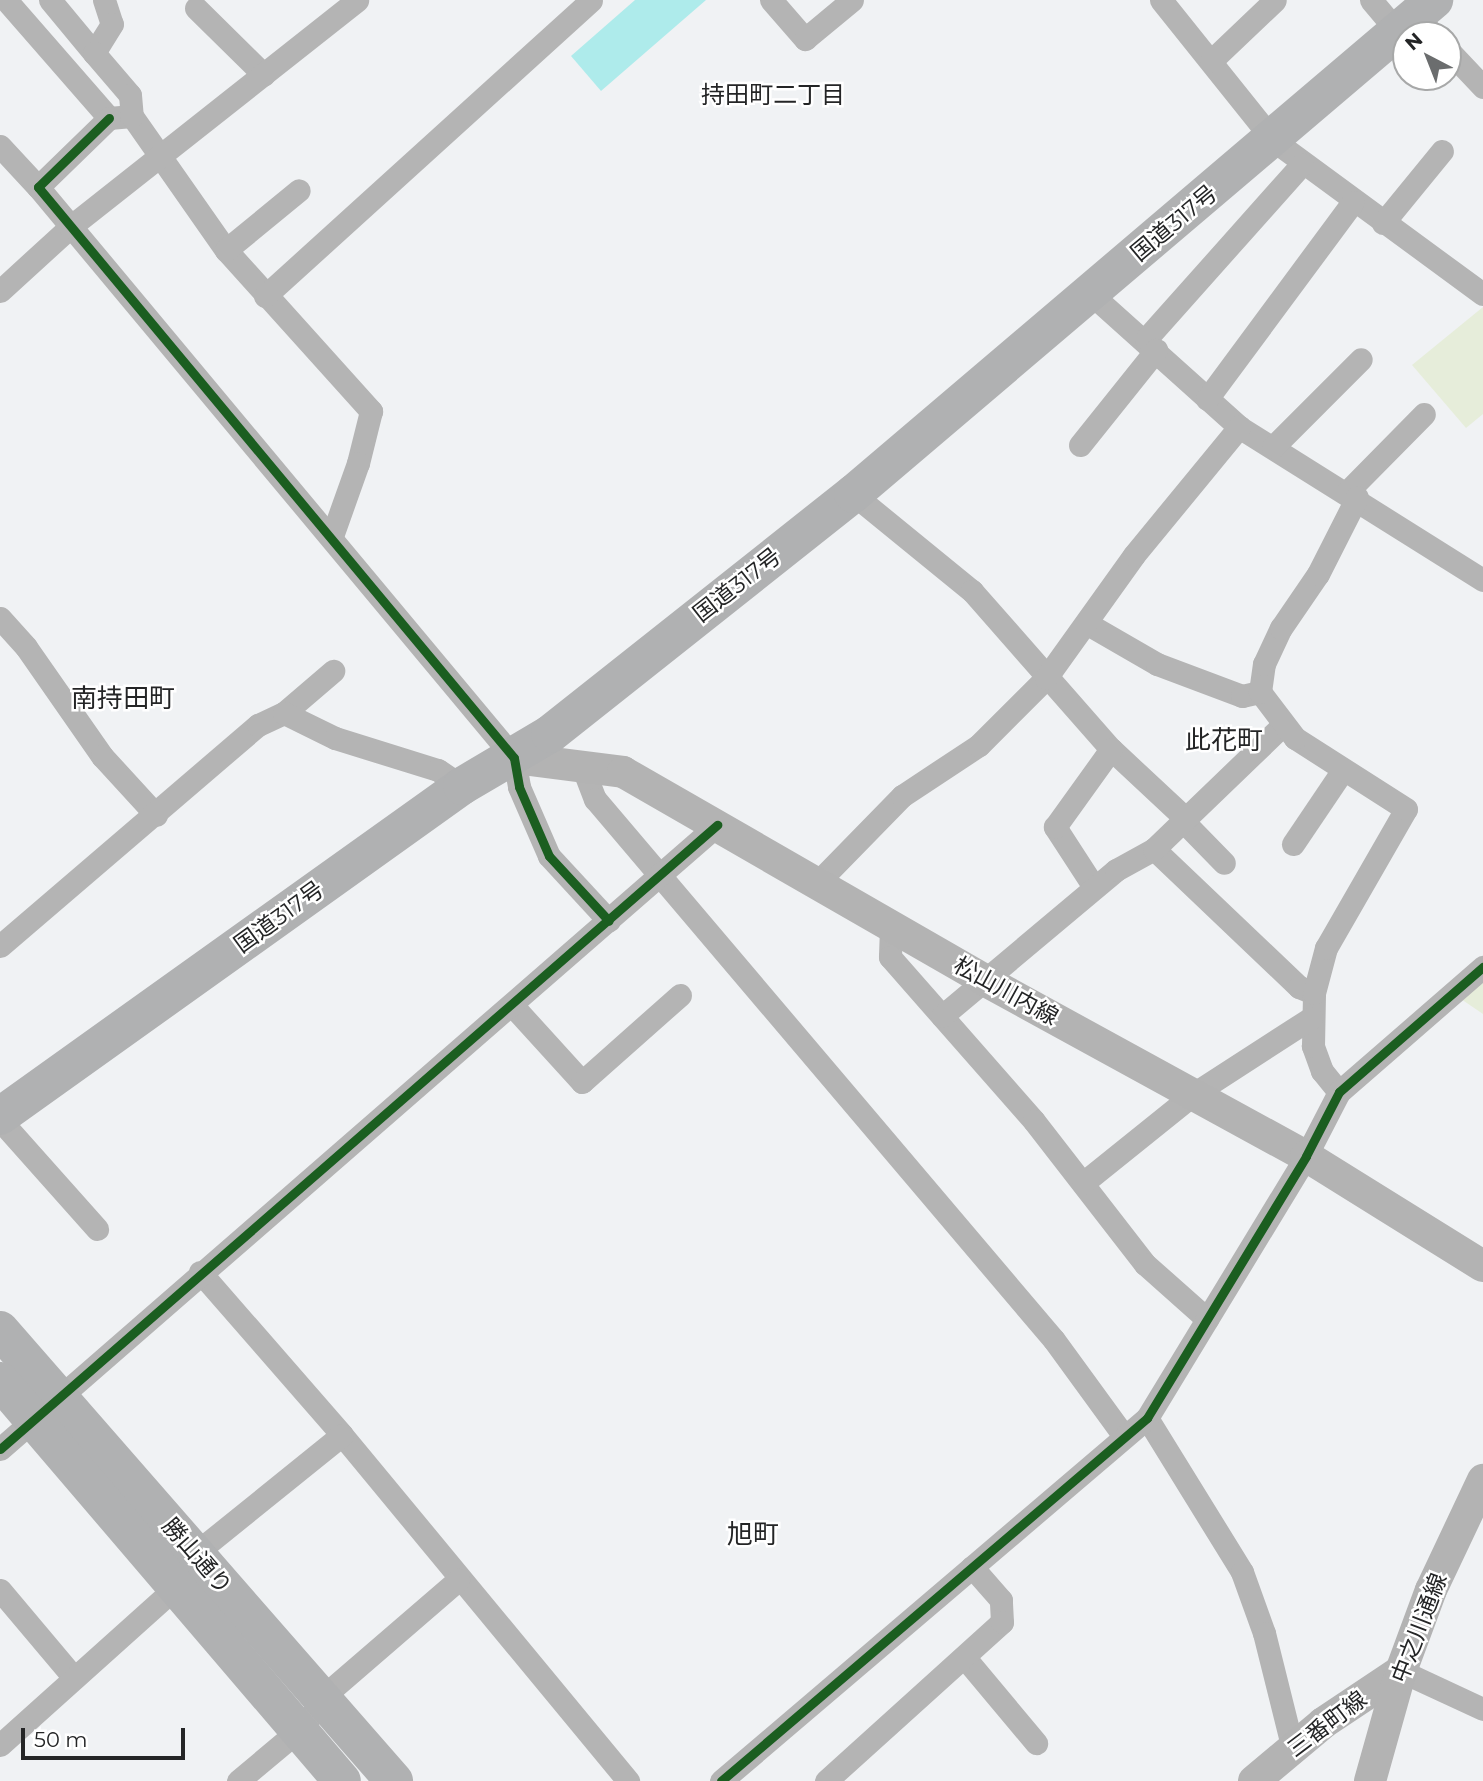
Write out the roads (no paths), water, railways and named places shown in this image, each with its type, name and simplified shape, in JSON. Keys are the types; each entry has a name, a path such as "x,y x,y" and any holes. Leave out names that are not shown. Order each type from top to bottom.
{"highway":[{"name":"国道317号","path":"0,1118 462,786 514,758 550,734 853,495 1273,140 1420,20"},
{"name":"勝山通り","path":"0,1330 47,1409 175,1588 342,1781"},
{"name":"勝山通り","path":"0,1381 47,1409 199,1559 394,1781"}],"main road":[{"name":"松山川内線","path":"514,758 581,763 623,772 984,980 1306,1156 1483,1266"},
{"name":"中之川通線","path":"1370,1781 1401,1671 1431,1590 1483,1480"},
{"name":"三番町線","path":"1254,1781 1293,1749 1401,1671"}],"street":[{"path":"6,0 162,155 226,250 371,411 358,463 331,536"},
{"path":"38,187 121,117 130,95 50,0"},
{"path":"94,53 112,24 104,0"},
{"path":"0,291 70,227 357,0"},
{"path":"265,296 591,0"},
{"path":"771,0 805,39 852,0"},
{"path":"1161,0 1273,140 1302,164 1483,294"},
{"path":"1212,61 1275,0"},
{"path":"1371,0 1420,20"},
{"path":"196,8 264,75"},
{"path":"1462,65 1483,87"},
{"path":"0,146 38,187 514,758 519,787 549,856 609,921"},
{"path":"1383,223 1442,151"},
{"path":"1080,445 1151,345 1302,164"},
{"path":"226,250 299,190"},
{"path":"1207,399 1353,201"},
{"path":"1091,293 1239,427 1352,494 1483,580"},
{"path":"1273,447 1361,359"},
{"path":"1339,1092 1322,1071 1313,1046 1311,1017 1314,993 1326,948 1406,809 1343,770 1282,726 1260,692 1264,664 1280,628 1318,574 1352,494 1424,414"},
{"path":"817,883 902,796 979,744 1046,678 1134,555 1239,427"},
{"path":"853,495 972,591 1111,749 1185,820 1224,863"},
{"path":"0,618 26,647 102,756 156,815"},
{"path":"1086,623 1157,664 1242,696 1260,692"},
{"path":"0,946 156,815 258,724 284,713 333,671"},
{"path":"284,713 335,738 438,770 462,786"},
{"path":"942,1016 1094,887 1154,849 1282,726"},
{"path":"1094,887 1055,827 1111,749"},
{"path":"581,763 595,799 1054,1340 1124,1436"},
{"path":"1293,844 1343,770"},
{"path":"0,1449 200,1272 717,825"},
{"path":"1154,849 1299,987 1314,993"},
{"path":"891,927 890,957 1034,1121 1164,1285 1207,1320"},
{"path":"721,1781 1147,1418 1306,1156 1339,1092 1483,967"},
{"path":"512,1005 582,1082 680,995"},
{"path":"1083,1183 1195,1093 1311,1017"},
{"path":"0,1118 97,1228"},
{"path":"200,1272 342,1434 458,1580 628,1781"},
{"path":"1147,1418 1242,1572 1264,1633 1293,1749"},
{"path":"0,1745 175,1588 199,1559 208,1543 342,1434"},
{"path":"826,1781 1002,1622 1001,1600 972,1567"},
{"path":"238,1781 299,1730 323,1699 458,1580"},
{"path":"0,1590 74,1678"},
{"path":"965,1658 1036,1743"},
{"path":"1401,1671 1480,1699"}],"water":[{"path":"635,0 706,0 601,91 571,56"}],"district":[{"name":"持田町二丁目","path":"773,95"},
{"name":"南持田町","path":"123,699"},
{"name":"此花町","path":"1224,741"},
{"name":"旭町","path":"753,1535"}]}
